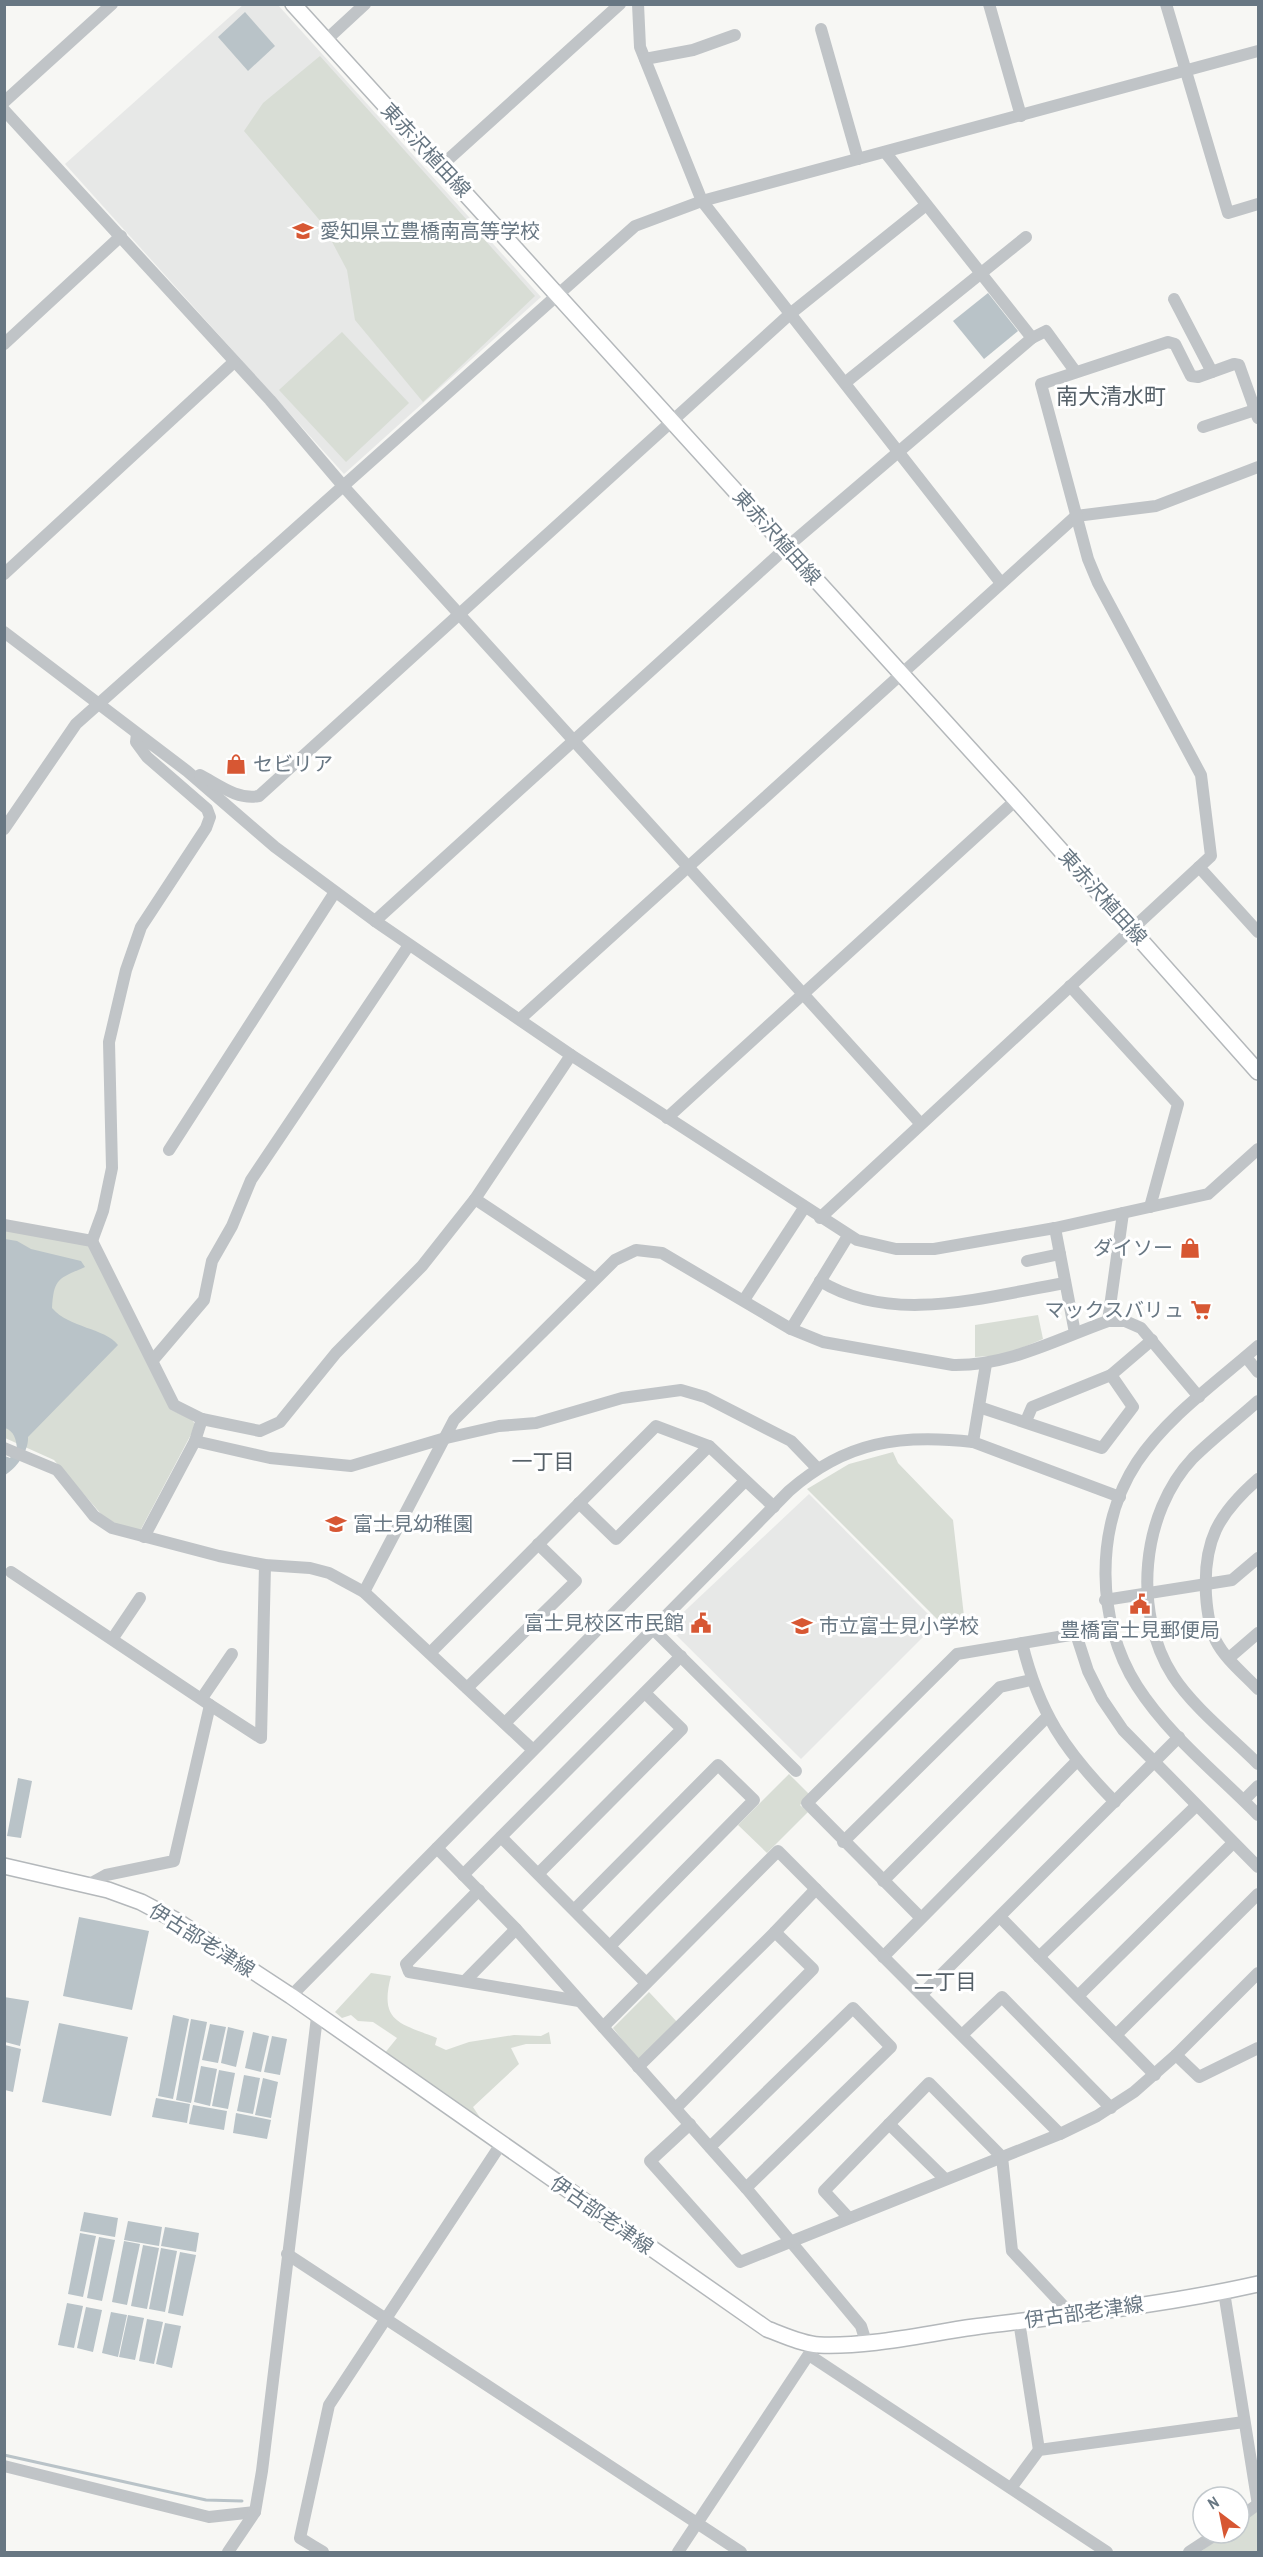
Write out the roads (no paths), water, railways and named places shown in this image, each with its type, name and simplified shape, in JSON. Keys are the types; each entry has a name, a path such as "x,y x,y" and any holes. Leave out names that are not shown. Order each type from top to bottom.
{"main road":[{"name":"東赤沢植田線","path":"293,4 1256,1064"},
{"name":"伊古部老津線","path":"4,1866 88,1885 141,1902 160,1911 291,1996 317,2017 767,2329 812,2350 1224,2292 1258,2284"}],"street":[{"path":"4,102 112,4"},
{"path":"325,40 365,4"},
{"path":"441,166 620,4"},
{"path":"638,4 640,46 702,201 900,451 1001,584"},
{"path":"989,4 1021,116"},
{"path":"1166,4 1228,213 1258,204"},
{"path":"820,29 858,159"},
{"path":"645,59 693,50 735,35"},
{"path":"4,830 76,724 635,226 702,201 1258,51"},
{"path":"4,110 121,236 344,487 920,1123"},
{"path":"885,152 1032,338"},
{"path":"187,771 200,774 237,796 248,798 259,796 790,314 926,206"},
{"path":"4,344 121,236"},
{"path":"846,382 1026,237"},
{"path":"1174,299 1212,372"},
{"path":"375,921 787,547 1032,338 1046,331 1075,371"},
{"path":"820,1218 1211,856 1201,775 1098,583 1076,516 1041,384 1168,342 1174,344 1191,376 1198,377 1234,364 1239,365 1258,412 1203,427"},
{"path":"4,574 234,362"},
{"path":"520,1019 1076,516 1156,506 1258,467"},
{"path":"4,632 187,771 275,847 375,921 571,1055 848,1236 876,1246 915,1251 953,1247 1055,1228 1208,1194 1258,1149"},
{"path":"137,734 136,742 147,757 207,809 210,817 207,828 141,927 126,970 109,1042 112,1168 103,1211 92,1241 174,1405 202,1419 260,1431 280,1422 336,1353 422,1266 476,1199 571,1055"},
{"path":"667,1118 1016,800"},
{"path":"1199,867 1258,932"},
{"path":"169,1150 335,892"},
{"path":"153,1360 204,1300 212,1261 232,1226 251,1180 409,945"},
{"path":"1070,986 1178,1104 1150,1207"},
{"path":"476,1199 595,1279"},
{"path":"744,1300 804,1208"},
{"path":"1108,1321 1123,1213"},
{"path":"4,1225 92,1241"},
{"path":"1055,1228 1074,1333"},
{"path":"791,1329 848,1236"},
{"path":"364,1592 442,1439 471,1401 615,1260 626,1254 650,1250 662,1253 791,1329 841,1346 953,1365 986,1364 1012,1358 1108,1321 1133,1324 1152,1340 1199,1397"},
{"path":"1027,1261 1060,1254"},
{"path":"820,1281 846,1296 918,1307 1065,1283"},
{"path":"1026,1421 1032,1407 1111,1375 1152,1340"},
{"path":"1258,1346 1199,1397 1153,1442 1137,1462 1120,1497 1107,1548 1106,1600 1123,1659 1136,1685 1179,1737 1258,1815"},
{"path":"1246,1357 1258,1372"},
{"path":"973,1442 986,1364"},
{"path":"979,1407 1102,1448 1133,1407 1111,1375"},
{"path":"195,1440 270,1458 351,1466 442,1439 499,1426 537,1423 622,1398 681,1390 705,1397 791,1441 817,1468"},
{"path":"1258,1401 1193,1458 1168,1494 1158,1515 1148,1563 1148,1593 1161,1656 1174,1678 1258,1764"},
{"path":"144,1537 195,1440 202,1419"},
{"path":"430,1653 656,1426 709,1446 774,1507"},
{"path":"291,1996 774,1507 817,1468 852,1451 894,1440 921,1437 973,1442 1120,1497"},
{"path":"579,1503 616,1539 709,1446"},
{"path":"7,1449 57,1470 94,1516 112,1528 265,1565 310,1568 337,1576 364,1592 533,1750"},
{"path":"1258,1479 1234,1500 1217,1524 1208,1546 1205,1585 1209,1621 1215,1640 1258,1689"},
{"path":"505,1723 746,1480"},
{"path":"467,1688 576,1581 538,1544"},
{"path":"1106,1600 1232,1580 1258,1558"},
{"path":"11,1572 261,1738 265,1565"},
{"path":"113,1638 140,1598"},
{"path":"654,1630 796,1770"},
{"path":"1229,1658 1258,1633"},
{"path":"920,1917 843,1842 807,1803 957,1653 1076,1634 1088,1671 1102,1699 1123,1730 1258,1867"},
{"path":"1023,1643 1031,1680 1047,1717 1077,1761 1115,1802"},
{"path":"88,1885 106,1875 174,1861 206,1702 232,1654"},
{"path":"463,1875 681,1656"},
{"path":"843,1842 1000,1687 1031,1680"},
{"path":"539,1873 682,1729 645,1693"},
{"path":"883,1881 1047,1717"},
{"path":"922,1994 1179,1737"},
{"path":"883,1957 920,1917 1077,1761"},
{"path":"575,1909 718,1765 754,1800 610,1946"},
{"path":"1244,1800 1258,1786"},
{"path":"1039,1957 1196,1806"},
{"path":"501,1837 646,1983"},
{"path":"1078,1996 1233,1843"},
{"path":"436,1848 516,1929 746,2188 861,2326 866,2342"},
{"path":"603,2027 778,1851 963,2034 1060,2134"},
{"path":"639,2067 816,1889"},
{"path":"479,1890 406,1964 409,1972 579,2001"},
{"path":"1116,2035 1258,1894"},
{"path":"1000,1917 1155,2075"},
{"path":"465,1981 516,1929"},
{"path":"676,2108 813,1969 775,1932"},
{"path":"690,2124 650,2161 740,2262 1060,2134 1111,2108 1155,2075 1258,1972"},
{"path":"963,2034 1002,1997 1111,2108"},
{"path":"710,2147 852,2008 891,2047 746,2188"},
{"path":"228,2553 255,2512 262,2471 317,2017"},
{"path":"1176,2055 1199,2078 1258,2051"},
{"path":"848,2217 824,2191 929,2083 1002,2157 1012,2251 1071,2314"},
{"path":"890,2124 945,2179"},
{"path":"323,2553 300,2538 329,2405 501,2144"},
{"path":"287,2254 741,2553"},
{"path":"1224,2292 1258,2505"},
{"path":"1011,2488 1039,2450 1019,2321"},
{"path":"678,2553 812,2350 1107,2553"},
{"path":"1039,2450 1244,2422"},
{"path":"4,2466 209,2517 255,2512"}],"waterway":[{"path":"4,2455 206,2500 242,2501"}],"place":[{"name":"愛知県立豊橋南高等学校","path":"303,231"},
{"name":"セビリア","path":"236,764"},
{"name":"ダイソー","path":"1190,1248"},
{"name":"マックスバリュ","path":"1201,1310"},
{"name":"富士見幼稚園","path":"336,1524"},
{"name":"豊橋富士見郵便局","path":"1140,1604"},
{"name":"富士見校区市民館","path":"701,1623"},
{"name":"市立富士見小学校","path":"802,1626"}],"district":[{"name":"南大清水町","path":"1111,396"},
{"name":"一丁目","path":"543,1462"},
{"name":"二丁目","path":"945,1982"}]}
